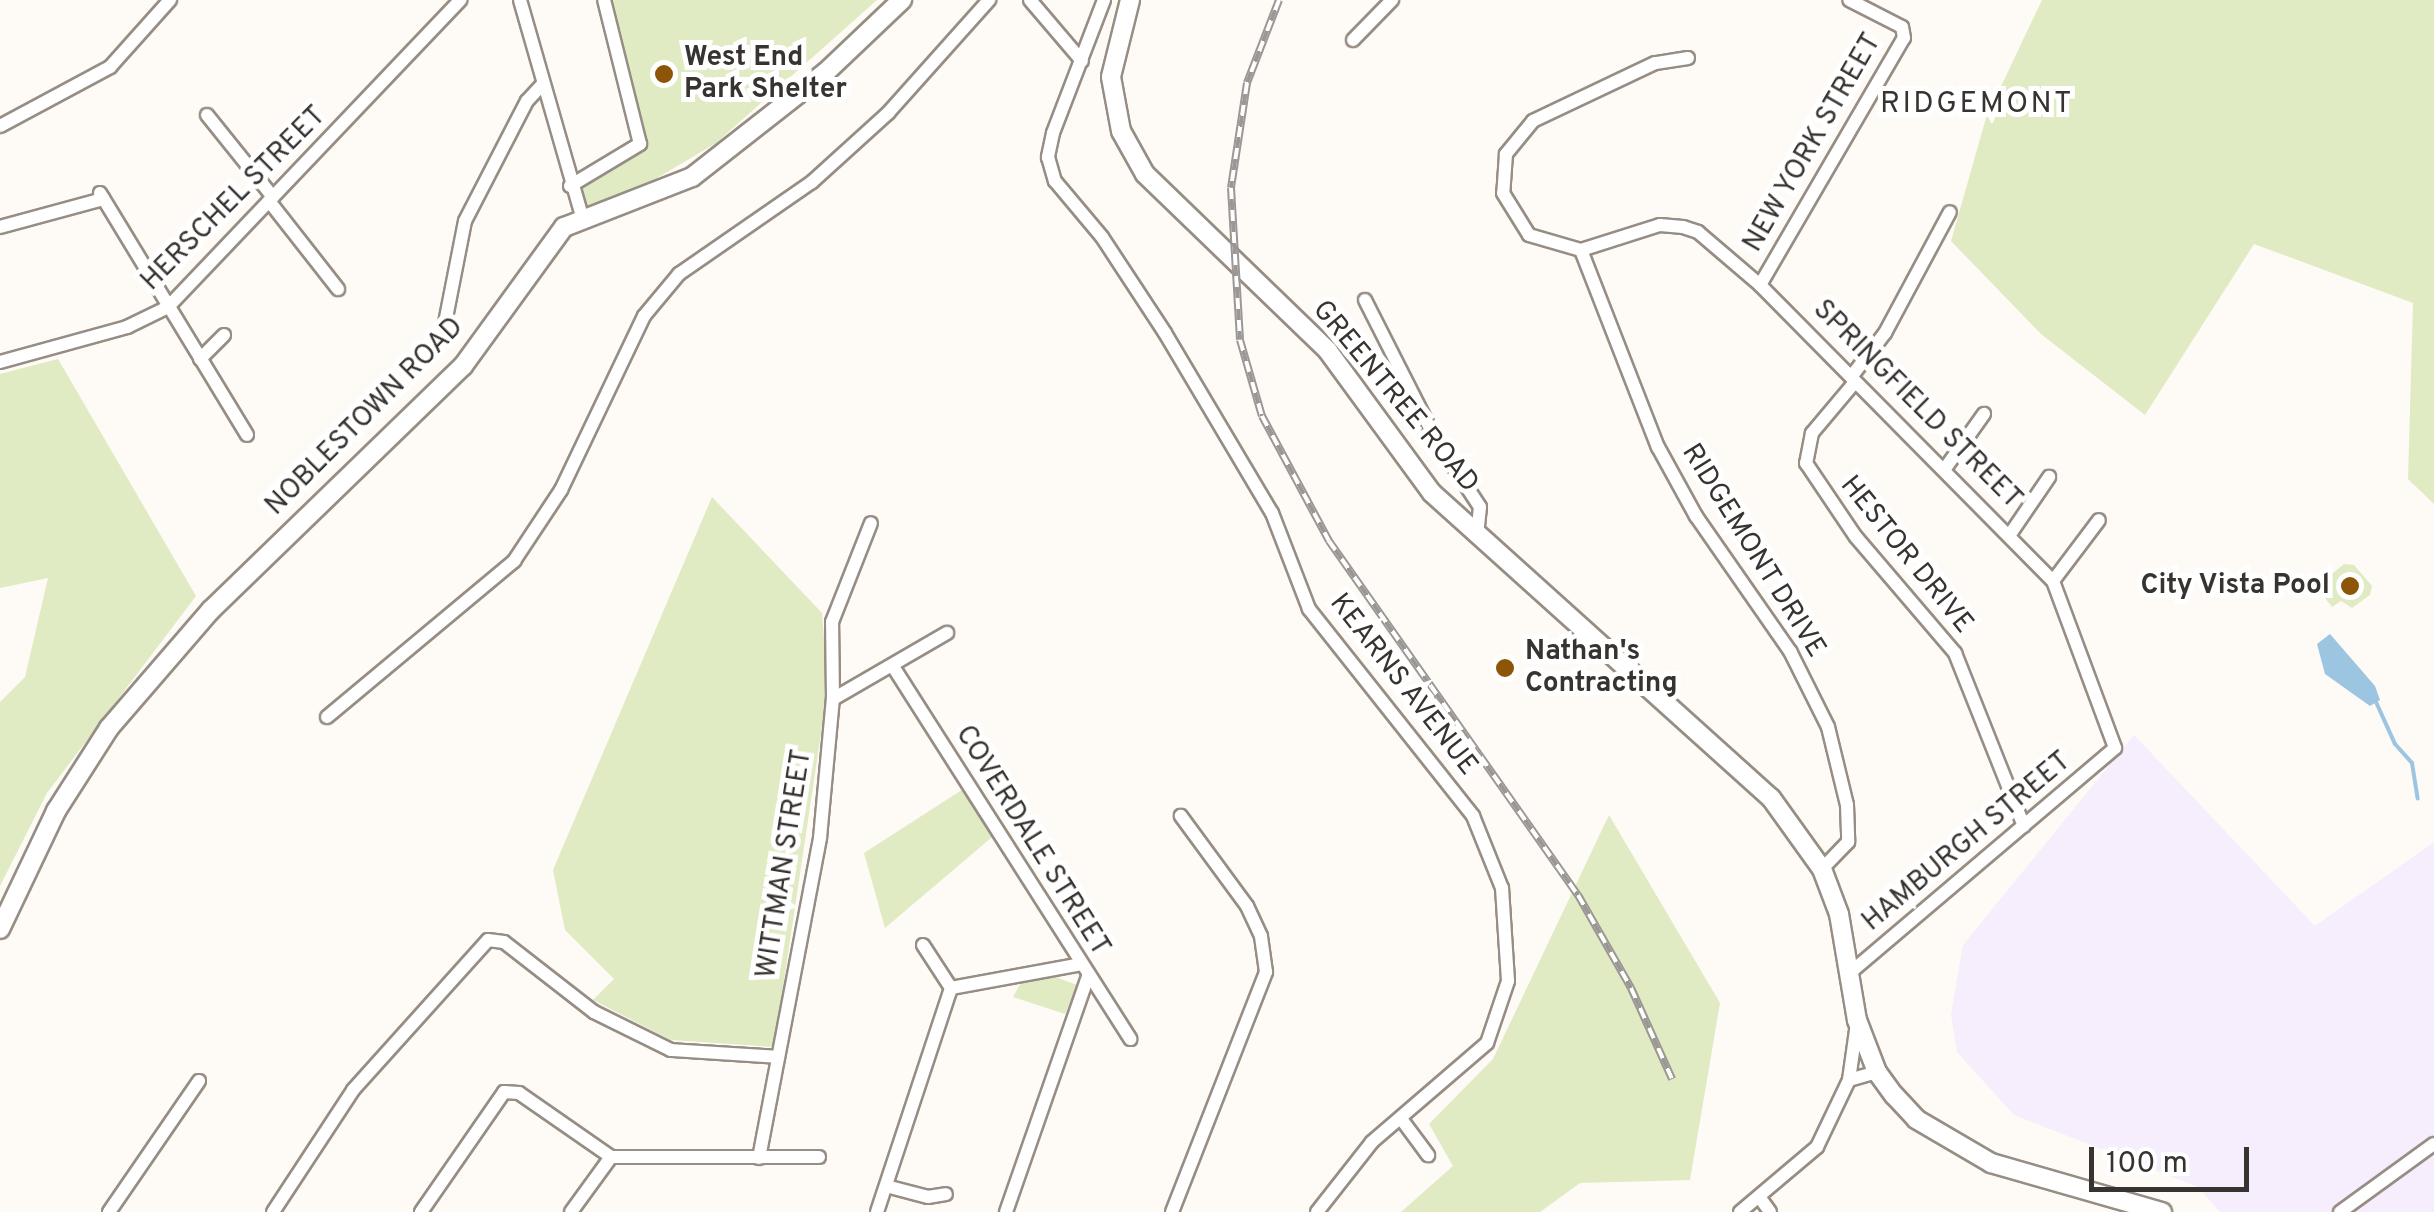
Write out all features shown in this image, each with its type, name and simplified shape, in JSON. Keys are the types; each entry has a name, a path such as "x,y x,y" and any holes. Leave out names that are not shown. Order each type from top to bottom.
{"main road":[{"name":"NOBLESTOWN ROAD","path":"0,929 56,811 109,728 210,610 462,366 552,242 582,216 657,196 692,177 826,72 902,0"},
{"name":"GREENTREE ROAD","path":"1130,0 1111,77 1121,131 1145,174 1328,351 1432,493 1771,798 1822,869 1839,914 1857,1020 1877,1072 1916,1120 1991,1163 2162,1212"}],"street":[{"path":"0,126 110,67 170,0"},
{"name":"HERSCHEL STREET","path":"0,362 128,327 168,307 460,0"},
{"path":"520,0 570,186 582,216"},
{"path":"570,186 640,144 604,0"},
{"path":"327,717 523,550 561,490 644,316 670,284 812,182 888,113 989,0"},
{"path":"1030,0 1082,62"},
{"name":"KEARNS AVENUE","path":"1104,0 1053,133 1048,157 1055,181 1102,237 1272,514 1309,609 1473,816 1502,888 1508,981 1488,1043 1372,1142 1317,1212"},
{"path":"1353,40 1392,0"},
{"name":"NEW YORK STREET","path":"1760,284 1904,38 1902,27 1849,0"},
{"path":"1581,250 1529,235 1503,193 1506,154 1532,121 1656,63 1688,58"},
{"path":"444,328 465,221 527,101 543,84"},
{"path":"207,115 338,290"},
{"path":"0,227 102,196 248,436"},
{"name":"HESTOR DRIVE","path":"1950,212 1885,333 1812,433 1806,463 1856,536 1956,653 2024,826"},
{"name":"SPRINGFIELD STREET","path":"1581,250 1660,225 1682,227 1698,232 1760,284 2011,533 2053,581 2116,748"},
{"name":"RIDGEMONT DRIVE","path":"1581,250 1658,447 1696,516 1790,651 1828,727 1847,804 1848,842 1822,869"},
{"path":"1366,300 1436,440 1480,506 1478,535"},
{"path":"200,359 224,335"},
{"path":"1944,470 1984,414"},
{"path":"2011,533 2049,477"},
{"path":"2053,581 2100,520"},
{"name":"WITTMAN STREET","path":"759,1158 820,838 833,699 832,622 872,523"},
{"path":"833,699 894,668 947,633"},
{"name":"COVERDALE STREET","path":"894,668 1130,1039"},
{"name":"HAMBURGH STREET","path":"1850,974 2116,748"},
{"path":"1172,1212 1266,972 1261,936 1247,906 1181,816"},
{"path":"273,1212 353,1090 488,940 504,942 594,1012 672,1050 778,1056"},
{"path":"877,1212 951,988 924,944"},
{"path":"951,988 1085,970 1006,1212"},
{"path":"1740,1212 1817,1147 1849,1080 1857,1020"},
{"path":"1849,1080 1877,1072"},
{"path":"109,1212 199,1081"},
{"path":"421,1212 491,1103 504,1092 519,1092 611,1157 820,1157"},
{"path":"1402,1120 1428,1155"},
{"path":"2340,1212 2434,1144"},
{"path":"571,1212 611,1157"},
{"path":"886,1186 928,1197 946,1194"},
{"path":"1760,1198 1770,1212"}],"shaded area":[{"path":"2134,735 2315,926 2434,842 2434,1212 2220,1212 2198,1187 2014,1115 1957,1052 1951,1014 1963,945"}],"green space":[{"path":"611,0 877,0 716,143 652,181 586,207 579,187 648,147"},
{"path":"2042,0 2434,0 2434,504 2408,479 2413,303 2254,244 2145,415 2041,334 1951,241 1986,118"},
{"path":"58,359 196,596 47,793 0,886 0,702 25,677 48,578 0,588 0,374"},
{"path":"712,497 822,613 828,687 774,1047 671,1040 593,1000 614,979 565,930 553,870"},
{"name":"City Vista Pool","path":"2344,564 2354,565 2372,586 2370,595 2352,608 2341,601 2332,607 2325,598 2332,591 2326,579"},
{"path":"968,786 998,832 885,928 864,853"},
{"path":"1609,815 1720,1003 1690,1180 1580,1183 1540,1212 1401,1212 1453,1166 1429,1124 1493,1059"},
{"path":"1053,976 1077,985 1065,1014 1013,997 1023,979"}],"water":[{"path":"2330,634 2375,686 2380,700 2370,706 2325,674 2317,644"}],"waterway":[{"path":"2376,702 2395,744 2412,763 2418,799"}],"railway":[{"path":"1279,0 1247,83 1231,188 1240,340 1262,416 1329,541 1578,895 1631,988 1672,1079"}],"place":[{"name":"West End Park Shelter","path":"664,74"},
{"name":"City Vista Pool","path":"2350,586"},
{"name":"Nathan's Contracting","path":"1505,668"}],"district":[{"name":"RIDGEMONT","path":"1977,105"}]}
